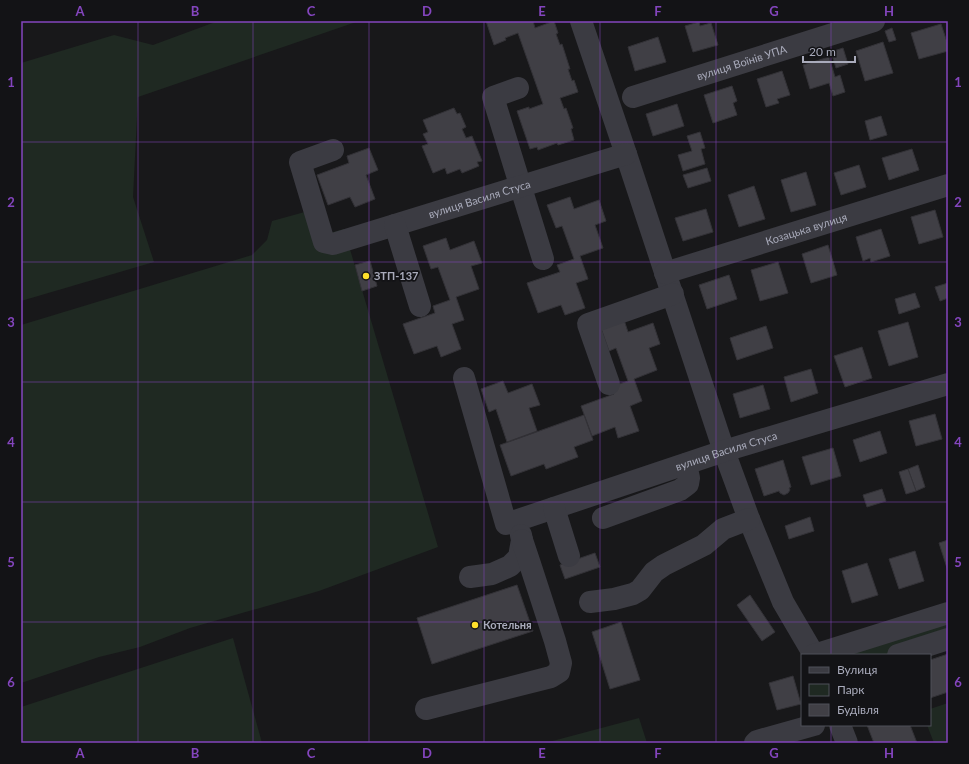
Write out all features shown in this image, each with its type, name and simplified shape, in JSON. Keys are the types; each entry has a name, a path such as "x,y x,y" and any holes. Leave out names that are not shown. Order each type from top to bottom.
{"street":[{"path":"581,21 724,451 749,519 783,602 813,654"},
{"name":"вулиця Воїнів УПА","path":"633,97 874,21"},
{"path":"518,88 493,97 543,259"},
{"name":"вулиця Василя Стуса","path":"333,150 300,162 324,242 333,244 626,154"},
{"name":"Козацька вулиця","path":"665,273 948,185"},
{"path":"395,225 420,306"},
{"path":"609,384 588,324 673,294"},
{"path":"426,709 551,677 559,672 561,663 556,641 530,564 464,378"},
{"name":"вулиця Василя Стуса","path":"516,528 554,508 724,451 948,384"},
{"path":"603,518 680,490 688,484 689,478 686,464"},
{"path":"554,508 569,556"},
{"path":"590,602 614,599 633,594 640,590 647,583 654,572 664,565 704,545 723,529 749,519"},
{"path":"470,577 492,574 510,566 519,557 516,528"},
{"path":"817,654 948,613"},
{"path":"901,654 948,639"},
{"path":"755,743 811,726"},
{"path":"840,726 847,743"}],"green space":[{"path":"218,21 359,21 138,97 133,197 154,262 21,301 21,63 114,35 153,45"},
{"path":"312,210 319,236 344,229 438,547 319,591 190,628 140,647 99,657 21,683 21,325 252,255 267,240 272,221"},
{"path":"948,618 948,634 887,654 835,654"},
{"path":"233,638 262,743 21,743 21,707"},
{"path":"948,703 948,740 934,743 927,726 931,726 931,709"},
{"path":"639,718 647,743 545,743"}],"building":[{"path":"486,21 533,21 535,28 554,21 558,33 556,34 560,45 562,44 570,69 568,69 572,81 574,80 578,92 560,98 564,109 566,108 573,128 571,129 574,140 558,145 557,143 538,150 537,147 530,149 517,111 543,104 518,33 505,38 506,40 494,45"},
{"path":"699,22 700,26 711,23 718,45 693,52 685,26"},
{"path":"941,24 948,45 948,51 919,59 911,33"},
{"path":"892,28 896,40 889,42 885,31"},
{"path":"658,37 666,62 635,71 628,47"},
{"path":"883,42 893,73 865,81 856,51"},
{"path":"843,48 848,64 836,68 831,52"},
{"path":"829,57 835,77 840,75 845,92 833,96 829,83 810,89 803,65"},
{"path":"782,71 790,95 777,99 779,103 766,107 757,79"},
{"path":"732,86 737,101 733,103 737,115 713,123 704,95"},
{"path":"677,104 684,126 653,136 646,114"},
{"path":"454,108 457,114 460,113 466,127 462,129 466,138 472,136 482,161 477,162 479,166 462,173 460,169 447,174 445,168 433,173 422,146 428,144 423,134 428,132 423,120"},
{"path":"881,116 887,135 870,140 865,121"},
{"path":"700,132 705,148 701,149 705,164 683,171 678,155 692,151 687,136"},
{"path":"369,148 378,170 366,175 375,199 355,207 350,197 328,205 317,175 349,163 347,156"},
{"path":"912,149 919,170 889,180 882,158"},
{"path":"859,165 866,187 841,195 834,173"},
{"path":"707,168 711,181 688,188 683,175"},
{"path":"806,172 816,205 791,212 781,180"},
{"path":"754,186 765,219 739,227 728,195"},
{"path":"570,197 574,209 599,200 606,221 595,225 603,248 580,256 588,279 576,283 585,308 565,315 561,305 538,313 527,283 560,272 557,265 574,259 562,226 556,228 547,205"},
{"path":"706,209 713,232 683,241 675,218"},
{"path":"935,210 943,237 919,244 911,217"},
{"path":"881,229 890,256 871,262 870,258 863,261 856,237"},
{"path":"446,238 450,250 474,241 482,263 471,266 479,289 456,297 464,320 452,324 461,349 441,357 437,346 414,354 403,324 435,313 433,306 450,300 438,267 431,269 423,246"},
{"path":"828,245 837,275 811,283 802,254"},
{"name":"ЗТП-137","path":"370,261 377,286 362,291 355,265"},
{"path":"778,262 788,293 760,301 751,270"},
{"path":"729,275 737,299 707,309 699,285"},
{"path":"948,283 948,298 940,301 935,287"},
{"path":"915,293 920,307 899,314 895,299"},
{"path":"624,320 628,332 653,323 660,344 649,348 657,370 634,379 642,401 630,406 639,431 618,438 615,427 592,436 581,406 614,394 611,387 628,381 616,348 609,351 601,328"},
{"path":"908,322 918,357 889,366 878,331"},
{"path":"766,326 773,348 737,360 730,338"},
{"path":"862,347 872,378 845,387 834,356"},
{"path":"811,369 818,393 791,402 784,377"},
{"path":"503,381 508,393 532,384 540,405 529,408 537,431 507,442 496,409 489,412 481,389"},
{"path":"763,385 770,409 740,418 733,394"},
{"path":"935,414 942,439 916,446 909,421"},
{"path":"584,415 593,440 574,447 578,457 546,469 544,464 511,476 500,445"},
{"path":"880,431 887,453 860,462 853,440"},
{"path":"833,448 841,476 811,485 802,457"},
{"path":"783,460 791,487 789,488 790,490 784,495 779,491 764,496 755,469"},
{"path":"918,465 925,487 916,491 908,469"},
{"path":"908,469 916,491 906,494 899,472"},
{"path":"882,489 886,501 867,507 863,495"},
{"path":"810,517 814,531 789,539 785,526"},
{"path":"948,540 948,571 939,543"},
{"path":"915,551 924,581 899,589 889,559"},
{"path":"595,553 600,567 565,579 560,565"},
{"path":"867,563 878,595 852,603 842,571"},
{"name":"Котельня","path":"517,585 533,631 432,664 417,618"},
{"path":"750,595 775,632 762,641 737,605"},
{"path":"621,622 640,680 610,689 592,632"},
{"path":"948,654 948,692 931,698 931,660"},
{"path":"793,676 801,704 777,710 769,683"},
{"path":"867,726 910,726 917,743 874,743"}],"place":[{"name":"ЗТП-137","path":"366,276"},
{"name":"Котельня","path":"475,625"}]}
